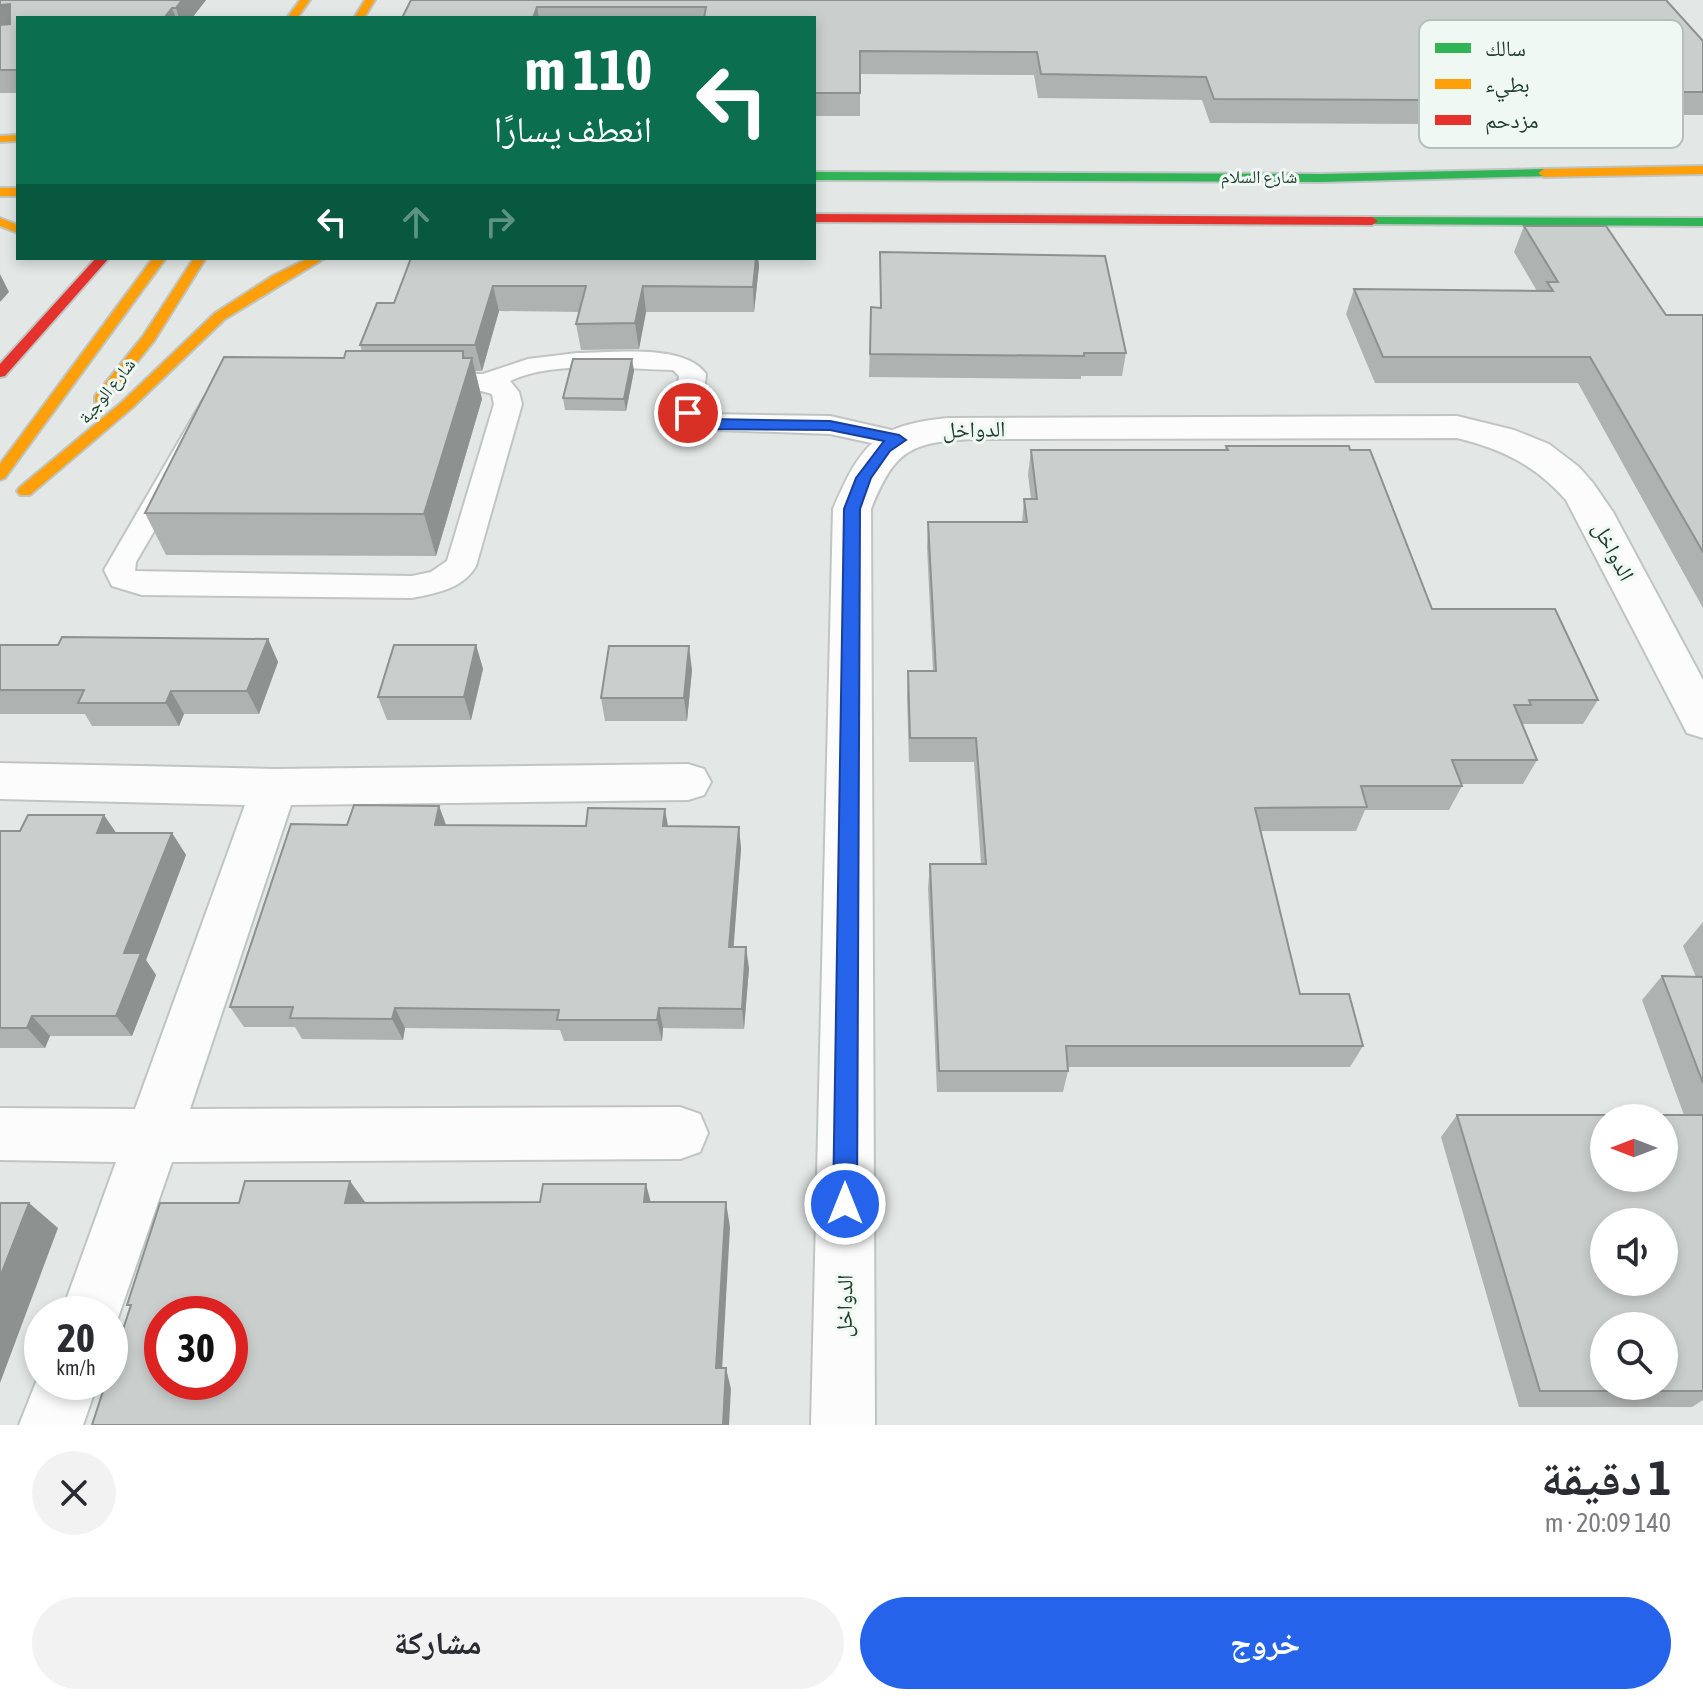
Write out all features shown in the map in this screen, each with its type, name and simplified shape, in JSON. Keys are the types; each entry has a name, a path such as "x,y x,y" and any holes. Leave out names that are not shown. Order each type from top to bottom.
{"main road":[{"name":"شارع السلام","path":"816,176 1322,178 1703,170"},
{"name":"شارع السلام","path":"816,218 1703,222"},
{"path":"1629,224 1703,241"},
{"path":"0,373 101,260"},
{"path":"0,475 159,260"},
{"name":"شارع الوجبة","path":"8,505 25,491 149,338 199,260"},
{"path":"25,491 127,405 220,316 279,278 315,260"},
{"path":"46,320 66,267"}],"street":[{"name":"الدواخل","path":"843,1425 852,509 863,478 884,447 929,430 974,428 1457,427 1504,437 1544,455 1573,481 1594,512 1703,721"},
{"path":"0,781 274,787 688,782"},
{"path":"97,1296 274,787"},
{"path":"0,1134 680,1133"},
{"path":"51,1425 60,1400"}],"lane":[{"path":"487,382 504,390 508,404 467,556 453,575 427,586 412,587 142,584 123,578 119,570 121,562 218,398 233,387 255,381 487,382 499,374 531,364 674,362 689,368 693,374 688,413 699,423 830,425 899,440"}],"building":[{"path":"0,0 182,0 166,16 16,16 16,70 0,70 0,25 10,24 10,4 0,5"},
{"path":"411,0 1666,0 1703,41 1703,92 1683,92 1683,20 1419,20 1419,100 1214,99 1206,77 1041,74 1037,52 860,51 860,93 816,93 816,16 704,16 706,7 537,7 534,16 403,16"},
{"path":"1524,226 1606,226 1666,315 1703,315 1703,552 1590,357 1383,357 1354,289 1553,291 1547,282 1558,282"},
{"path":"880,252 1105,256 1126,353 1084,353 1084,356 870,354 871,307 881,308"},
{"path":"410,260 756,260 753,287 643,286 635,323 576,324 586,286 493,286 475,345 360,345 377,303 394,303"},
{"path":"346,351 463,351 463,358 472,358 424,514 145,513 224,357 344,358"},
{"path":"573,359 632,359 624,399 563,398"},
{"path":"1226,446 1349,446 1350,450 1370,450 1432,609 1555,609 1598,700 1529,700 1531,705 1514,705 1537,760 1452,760 1462,786 1361,786 1367,807 1255,808 1300,994 1349,994 1363,1046 1066,1046 1068,1071 939,1071 930,864 986,864 976,738 910,738 908,671 936,671 928,522 1027,522 1024,499 1037,499 1031,450 1228,450"},
{"path":"62,637 268,639 247,691 171,691 166,703 78,703 84,690 0,690 0,645 58,645"},
{"path":"394,645 476,645 464,697 378,697"},
{"path":"609,646 689,646 684,698 601,698"},
{"path":"354,805 439,806 435,825 586,826 588,808 665,809 663,826 739,827 729,947 746,947 742,1009 659,1008 657,1020 557,1020 559,1010 395,1008 392,1019 290,1018 293,1007 230,1007 291,824 347,825"},
{"path":"28,815 104,815 97,833 172,833 124,953 141,953 116,1016 32,1016 27,1028 0,1028 0,831 20,831"},
{"path":"1662,976 1703,977 1703,1083"},
{"path":"1457,1115 1590,1115 1590,1192 1678,1192 1678,1115 1703,1115 1703,1391 1678,1391 1678,1312 1590,1312 1590,1391 1540,1391"},
{"path":"245,1181 350,1181 345,1203 540,1202 543,1184 646,1184 644,1202 726,1202 716,1368 726,1368 723,1425 92,1425 100,1400 128,1400 128,1314 131,1305 128,1302 160,1203 239,1203"},
{"path":"0,1203 29,1203 0,1277"}],"traffic: fast":[{"path":"816,176 1322,178 1544,173"},
{"path":"1372,221 1703,222"}],"traffic: slow":[{"path":"293,16 305,0"},
{"path":"360,16 370,0"},
{"path":"0,139 16,138"},
{"path":"1544,173 1703,170"},
{"path":"0,192 16,192"},
{"path":"0,222 16,228"},
{"path":"0,475 159,260"},
{"path":"100,399 149,338 199,260"},
{"path":"25,491 127,405 220,316 279,278 315,260"}],"traffic: jam":[{"path":"816,218 1372,221"},
{"path":"0,373 101,260"}],"route":[{"path":"688,413 699,423 830,425 899,440 884,447 863,478 852,509 845,1204"}]}
